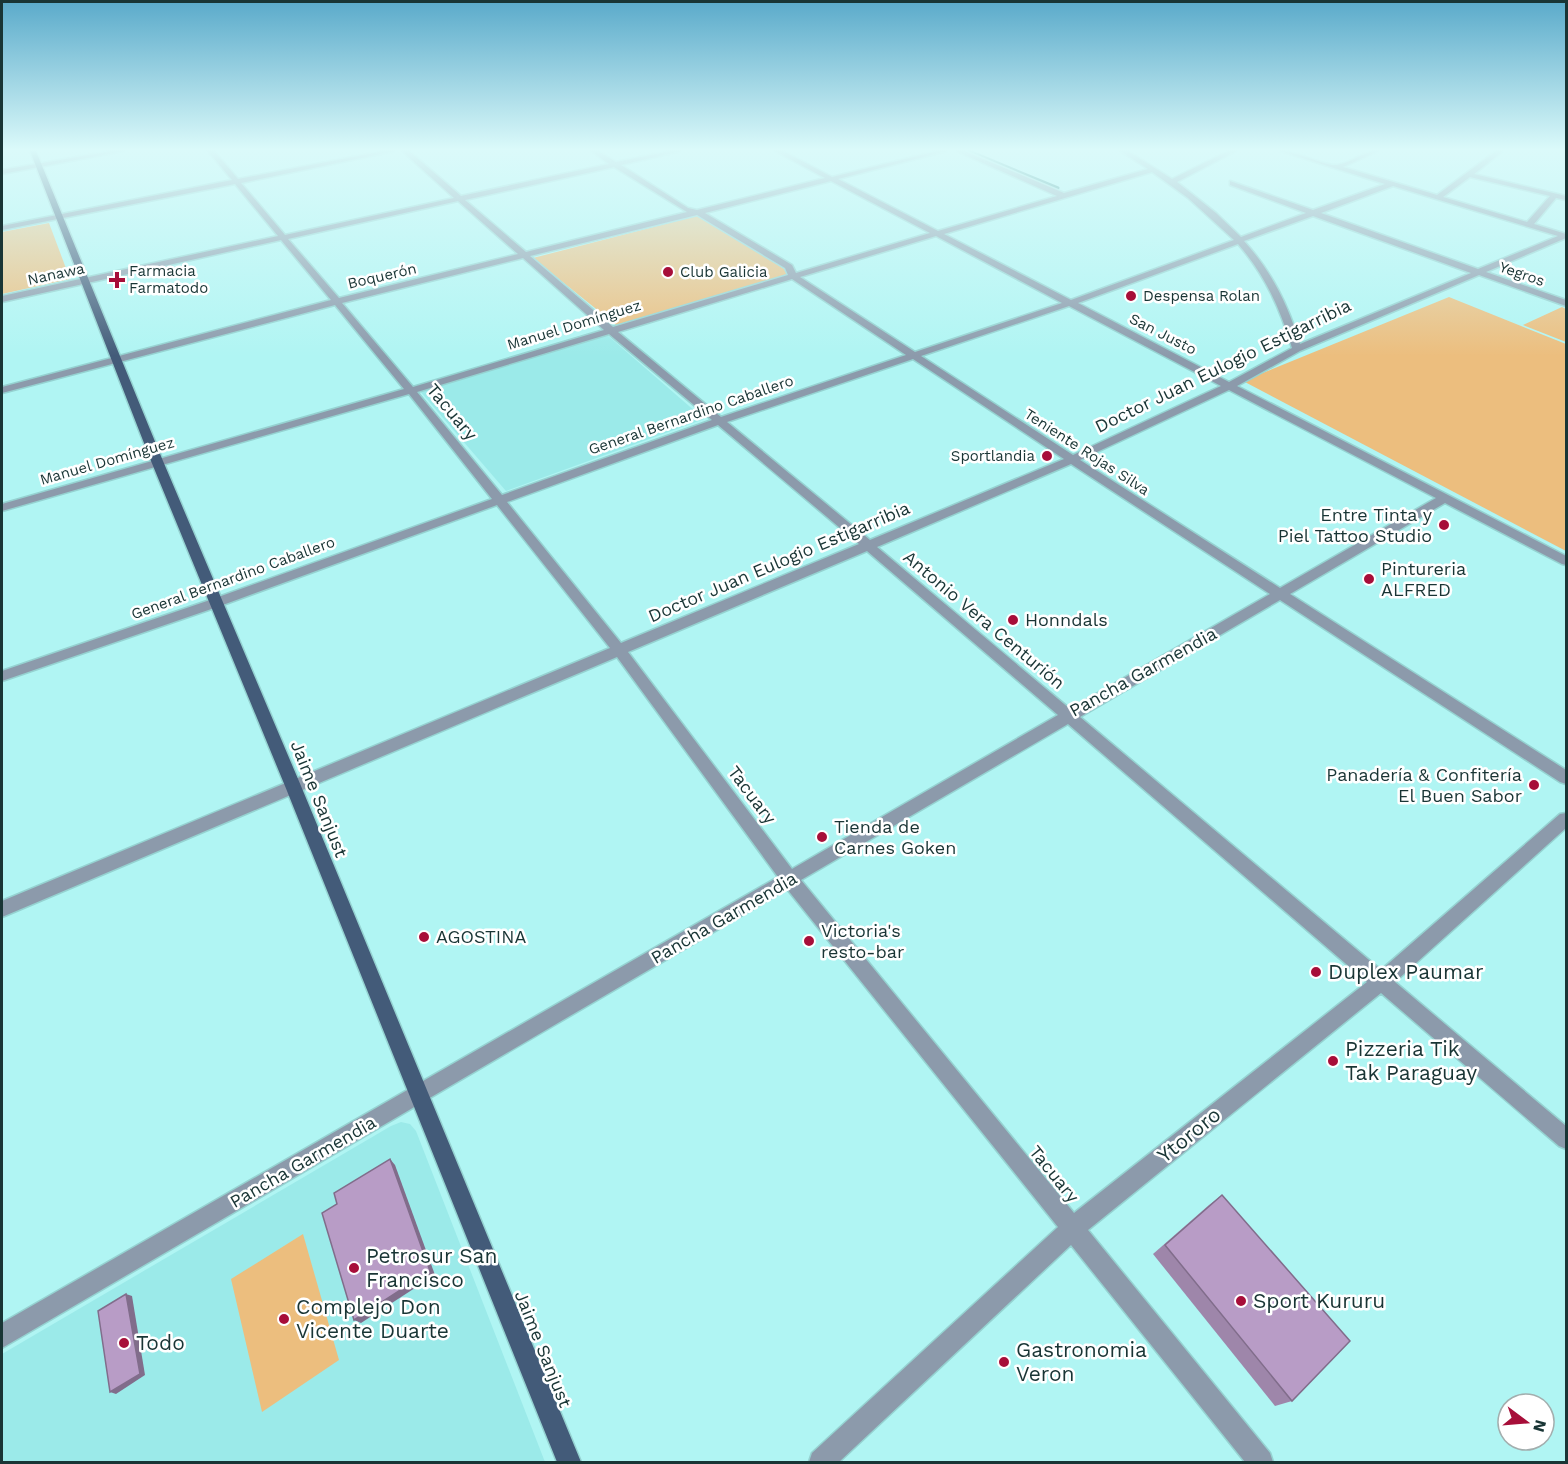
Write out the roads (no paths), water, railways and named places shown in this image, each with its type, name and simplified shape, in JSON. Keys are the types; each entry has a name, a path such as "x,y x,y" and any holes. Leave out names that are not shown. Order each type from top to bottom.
{"main road":[{"name":"Jaime Sanjust","path":"60,219 83,282 293,786 569,1462"}],"street":[{"path":"2,228 47,219"},
{"name":"Tacuary","path":"266,219 442,428 497,501 619,650 790,879 1261,1462"},
{"name":"Nanawa","path":"2,299 363,219"},
{"name":"Antonio Vera Centurión","path":"482,219 609,330 869,546 1566,1139"},
{"name":"Boquerón","path":"2,390 335,302 675,219"},
{"name":"Teniente Rojas Silva","path":"710,219 789,267 793,276 1072,460 1566,778"},
{"name":"San Justo","path":"910,219 1566,561"},
{"name":"Manuel Domínguez","path":"2,508 157,461 409,391 981,219"},
{"path":"1214,219 1240,242 1281,300 1297,349"},
{"name":"General Bernardino Caballero","path":"2,676 215,603 720,421 1070,303 1299,219"},
{"name":"Yegros","path":"1332,219 1566,303"},
{"path":"1510,219 1566,236"},
{"path":"1529,225 1534,219"},
{"name":"Doctor Juan Eulogio Estigarribia","path":"2,909 1072,460 1229,386 1297,349 1566,236"},
{"name":"Pancha Garmendia","path":"2,1336 790,879 1067,715 1445,498"},
{"name":"Ytororo","path":"821,1462 1073,1227 1381,982 1566,819"}],"place":[{"name":"Club Galicia","path":"668,272"},
{"name":"Farmacia Farmatodo","path":"117,280"},
{"name":"Despensa Rolan","path":"1131,296"},
{"name":"Sportlandia","path":"1047,456"},
{"name":"Entre Tinta y Piel Tattoo Studio","path":"1444,525"},
{"name":"Pintureria ALFRED","path":"1369,579"},
{"name":"Honndals","path":"1013,620"},
{"name":"Panadería & Confitería El Buen Sabor","path":"1534,785"},
{"name":"Tienda de Carnes Goken","path":"822,837"},
{"name":"AGOSTINA","path":"424,937"},
{"name":"Victoria's resto-bar","path":"809,941"},
{"name":"Duplex Paumar","path":"1316,972"},
{"name":"Pizzeria Tik Tak Paraguay","path":"1333,1061"},
{"name":"Petrosur San Francisco","path":"354,1268"},
{"name":"Sport Kururu","path":"1241,1301"},
{"name":"Complejo Don Vicente Duarte","path":"284,1319"},
{"name":"Todo","path":"124,1343"},
{"name":"Gastronomia Veron","path":"1004,1362"}]}
